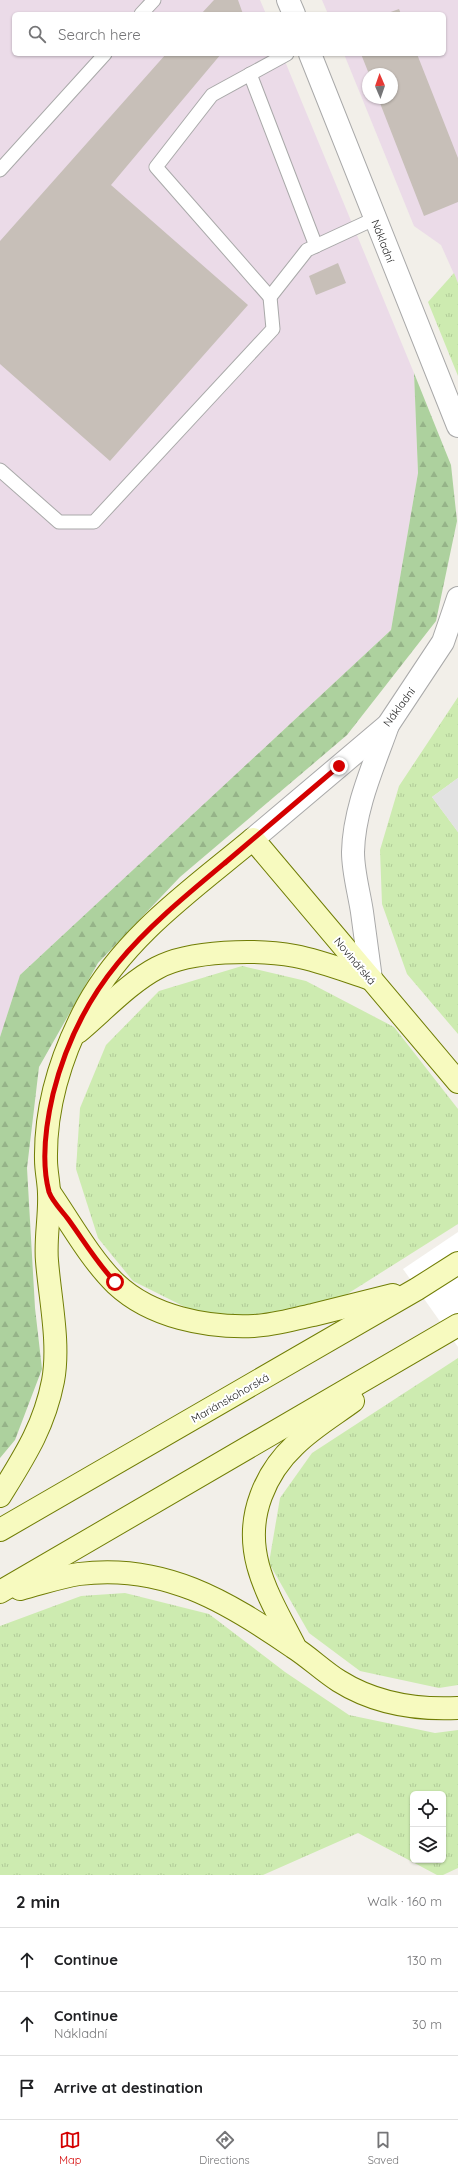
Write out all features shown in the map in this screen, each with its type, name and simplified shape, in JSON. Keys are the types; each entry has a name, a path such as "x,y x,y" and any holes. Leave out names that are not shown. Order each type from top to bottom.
{"main road":[{"name":"Novinářská","path":"253,839 458,1082"},
{"path":"0,1496 32,1445 44,1414 53,1381 55,1356 47,1259 50,1194 46,1162 48,1120 60,1070 87,1007 103,981 137,939 253,839"},
{"path":"74,1035 146,975 166,964 193,957 237,954 294,956 371,979"},
{"path":"50,1194 99,1266 115,1282 141,1303 177,1317 229,1325 260,1325 291,1320 417,1289"},
{"name":"Mariánskohorská","path":"0,1530 417,1289 458,1263"},
{"path":"0,1592 453,1328"},
{"path":"295,1648 268,1594 258,1566 254,1547 254,1518 267,1482 282,1460 309,1433 453,1328"},
{"path":"0,1595 78,1574 104,1572 142,1575 182,1584 220,1600 295,1648 339,1681 377,1699 416,1707 440,1709 458,1708"}],"street":[{"path":"288,0 293,12"},
{"name":"Nákladní","path":"311,56 374,219 458,426"},
{"name":"Nákladní","path":"253,839 388,725 443,642 458,598"},
{"path":"371,979 362,910 355,882 353,851 357,822 364,796 388,725"}],"lane":[{"path":"143,12 154,0"},
{"path":"0,170 103,56"},
{"path":"0,470 60,522 94,522 273,329 270,297 156,167 212,95 283,56"},
{"path":"250,74 316,246"},
{"path":"270,297 307,250 374,219"}],"shaded area":[{"path":"0,0 260,0 265,12 12,12 12,56 283,56 414,373 418,473 391,630 20,975 0,1037"},
{"path":"322,0 458,0 458,283 441,245 414,226 364,104 398,104 398,68 362,68 362,98 345,56 446,56 446,12 327,12"},
{"path":"458,778 458,832 432,797"}],"green space":[{"path":"454,273 458,283 458,376 428,302"},
{"path":"414,373 451,465 457,521 436,621 347,735 180,877 98,963 39,1067 27,1168 35,1308 42,1369 15,1440 0,1458 0,1037 20,975 391,630 418,473"},
{"path":"458,697 458,778 432,797 458,832 458,1034 407,974 382,904 380,850 399,786"},
{"path":"242,966 306,981 394,1027 458,1109 458,1224 333,1303 244,1316 193,1311 133,1281 98,1238 76,1169 80,1108 106,1045 159,991"},
{"path":"458,1358 458,1685 439,1688 360,1671 309,1633 269,1563 280,1498 312,1453"},
{"path":"125,1593 209,1614 285,1672 349,1715 435,1733 458,1730 458,1868 443,1875 437,1875 414,1863 446,1863 446,1791 410,1791 410,1861 358,1833 263,1875 0,1875 0,1626 81,1596"}],"pier":[{"path":"458,1232 458,1347 403,1269"}],"building":[{"path":"214,0 238,0 242,12 203,12"},
{"path":"399,9 400,12 391,12"},
{"path":"164,56 219,56 111,185 248,305 110,461 0,364 0,241"},
{"path":"362,56 418,56 458,158 458,202 424,216 380,104 398,104 398,68 367,68"},
{"path":"338,263 346,283 316,295 309,276"}],"route":[{"path":"115,1282 99,1266 75,1228 50,1194 46,1162 48,1120 51,1102 67,1052 87,1007 103,981 137,939 170,909 339,766"}]}
